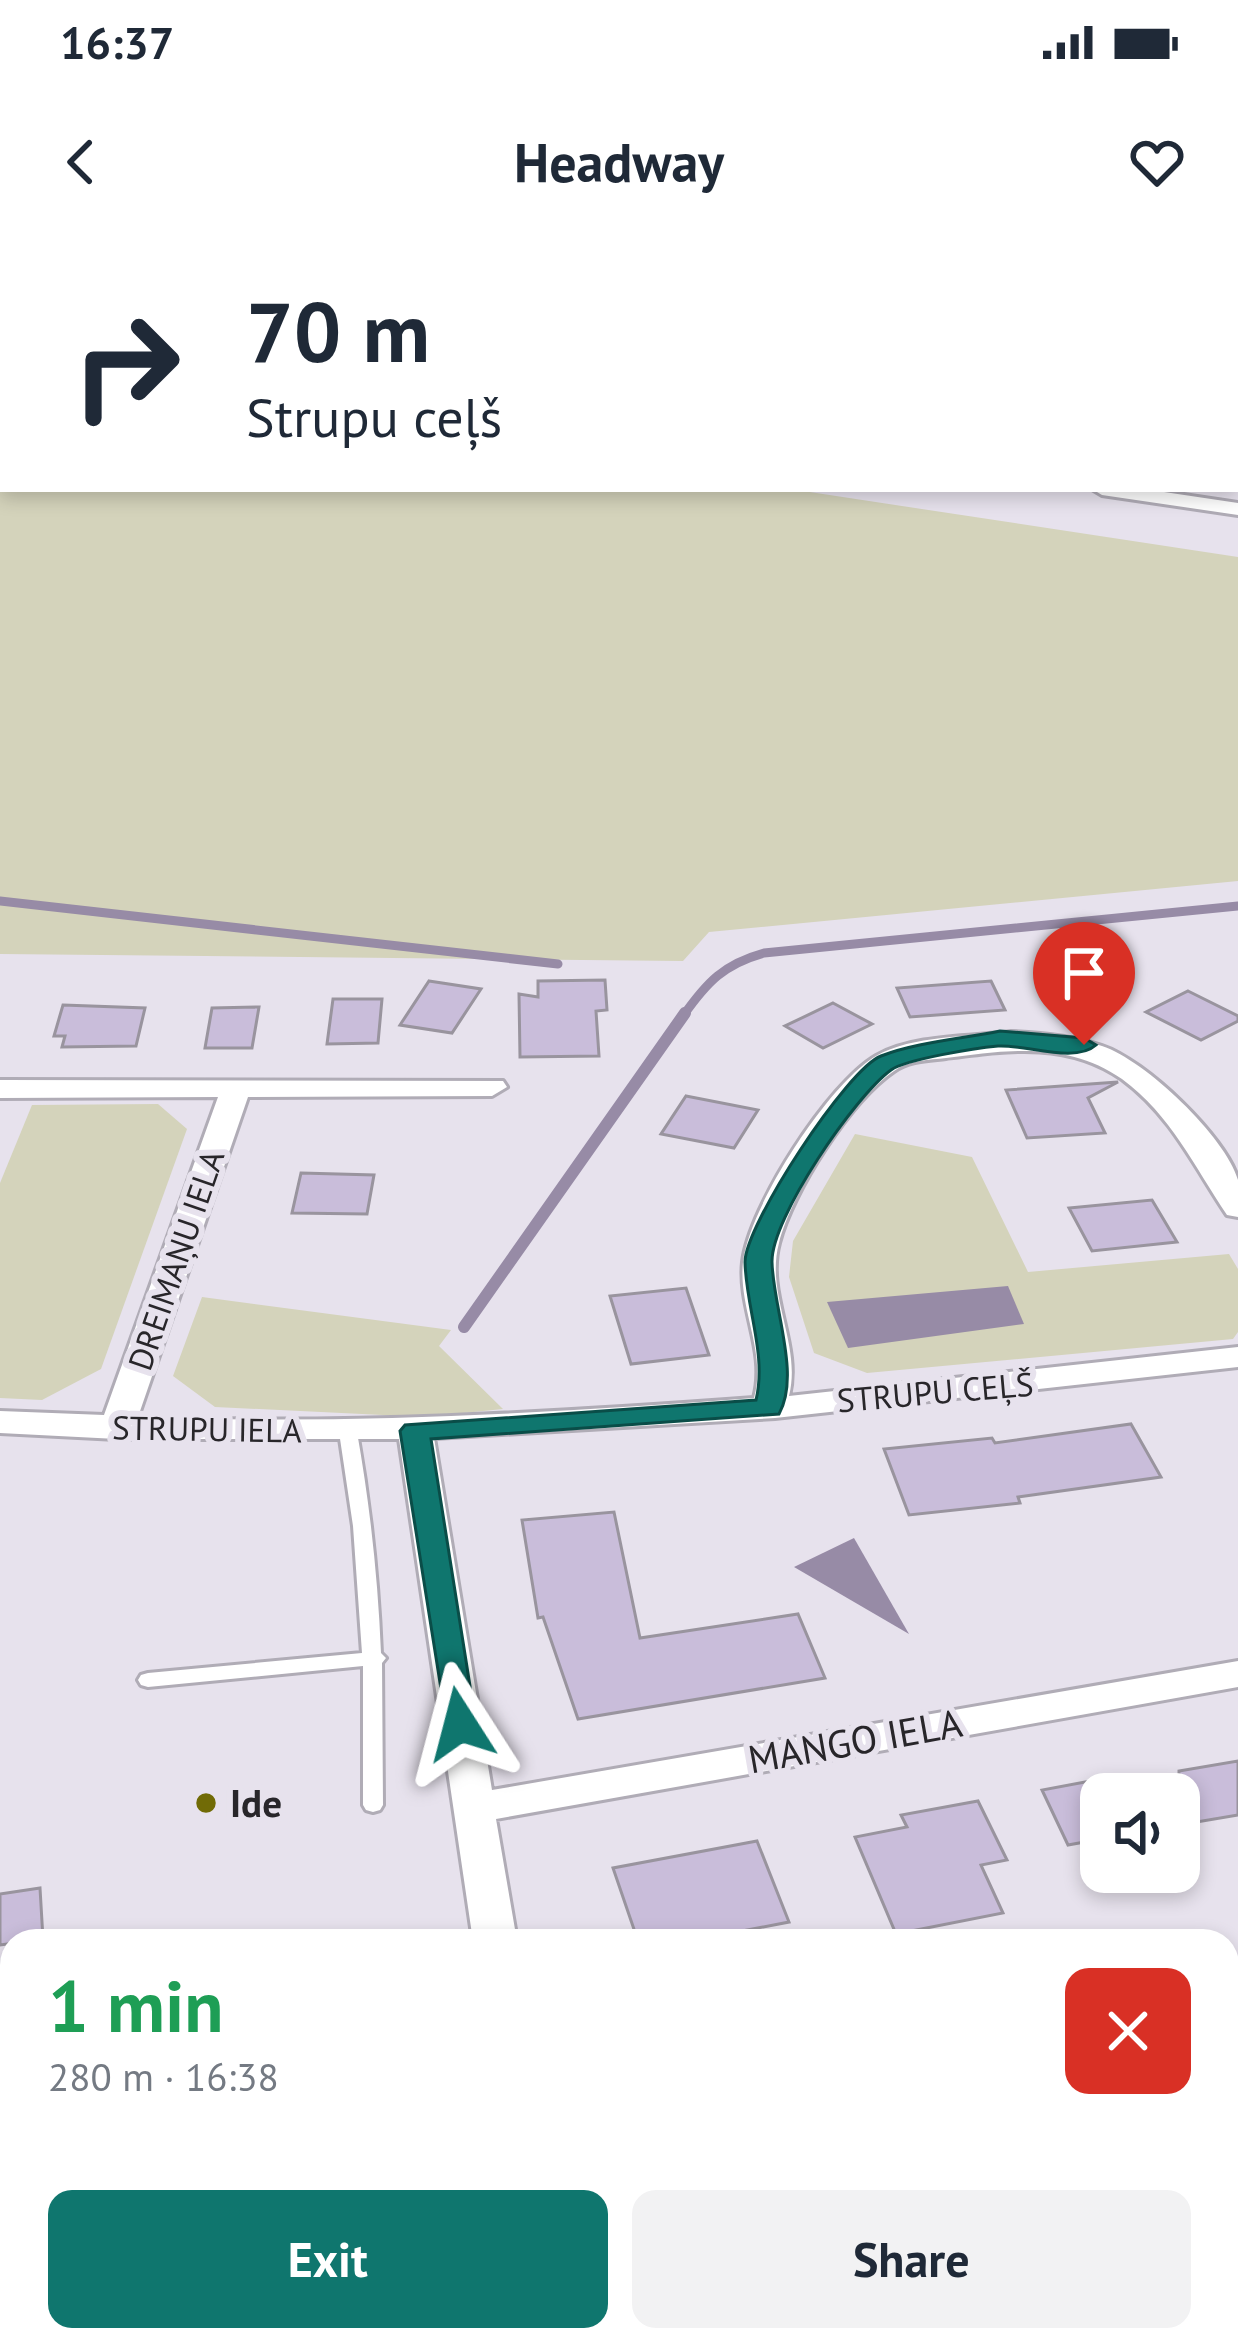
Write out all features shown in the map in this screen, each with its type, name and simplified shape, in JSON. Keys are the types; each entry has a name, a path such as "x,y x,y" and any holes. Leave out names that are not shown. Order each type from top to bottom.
{"street":[{"path":"1122,492 1238,509"},
{"path":"769,1408 777,1374 763,1319 758,1256 771,1220 834,1118 885,1062 1000,1039 1084,1045 1148,1080 1211,1157 1238,1208"},
{"path":"0,1089 492,1087"},
{"name":"DREIMAŅU IELA","path":"117,1429 235,1091"},
{"name":"STRUPU CEĻŠ","path":"415,1431 769,1408 1238,1357"},
{"name":"STRUPU IELA","path":"0,1422 117,1429 415,1431"},
{"path":"415,1431 493,1929"},
{"name":"MANGO IELA","path":"473,1808 1238,1674"}],"lane":[{"path":"348,1432 363,1513 376,1658 374,1804"},
{"path":"148,1680 376,1658"}],"green space":[{"path":"0,492 810,492 1238,557 1238,881 709,932 683,961 0,954"},
{"path":"158,1104 187,1129 101,1369 42,1400 0,1398 0,1183 32,1105"},
{"path":"855,1134 972,1157 1028,1272 1229,1254 1238,1269 1238,1332 1233,1339 867,1373 814,1353 789,1277 793,1241"},
{"path":"202,1297 451,1330 439,1346 503,1409 424,1417 215,1407 173,1376"}],"shaded area":[{"path":"1008,1286 1024,1324 848,1348 827,1302"},
{"path":"854,1538 909,1634 794,1567"}],"building":[{"path":"605,980 607,1010 596,1011 599,1056 520,1057 519,994 538,997 538,981"},
{"path":"429,981 481,989 452,1033 400,1025"},
{"path":"991,981 1005,1010 910,1017 897,988"},
{"path":"1188,991 1238,1016 1238,1021 1201,1040 1146,1012"},
{"path":"333,999 382,999 378,1043 327,1044"},
{"path":"833,1003 872,1024 823,1048 785,1026"},
{"path":"63,1005 145,1008 136,1046 62,1047 65,1036 54,1036"},
{"path":"259,1007 252,1048 205,1048 212,1008"},
{"path":"1118,1082 1088,1098 1105,1133 1027,1138 1006,1090"},
{"path":"686,1096 758,1110 734,1148 661,1134"},
{"path":"301,1173 374,1175 367,1214 292,1213"},
{"path":"1152,1200 1177,1242 1092,1251 1069,1208"},
{"path":"686,1288 709,1355 631,1364 610,1296"},
{"path":"1131,1424 1161,1477 1018,1497 1020,1503 909,1515 884,1449 992,1438 995,1443"},
{"path":"614,1512 640,1638 798,1614 825,1678 578,1719 543,1617 538,1618 522,1520"},
{"path":"1238,1761 1238,1815 1200,1821 1200,1773 1179,1771"},
{"path":"1080,1783 1080,1843 1068,1845 1042,1790"},
{"path":"978,1801 1007,1860 981,1865 1003,1913 921,1929 894,1929 855,1837 907,1827 901,1815"},
{"path":"757,1841 789,1922 753,1929 634,1929 613,1868"},
{"path":"40,1888 42,1929 0,1929 0,1894"}],"waterway":[{"path":"0,901 558,964"},
{"path":"683,1016 718,976 764,953 1238,906"},
{"path":"464,1327 685,1013"}],"place":[{"name":"Ide","path":"206,1803"}],"route":[{"path":"460,1724 415,1431 769,1408 777,1374 763,1319 758,1256 771,1220 834,1118 885,1062 1000,1039 1084,1045"}]}
